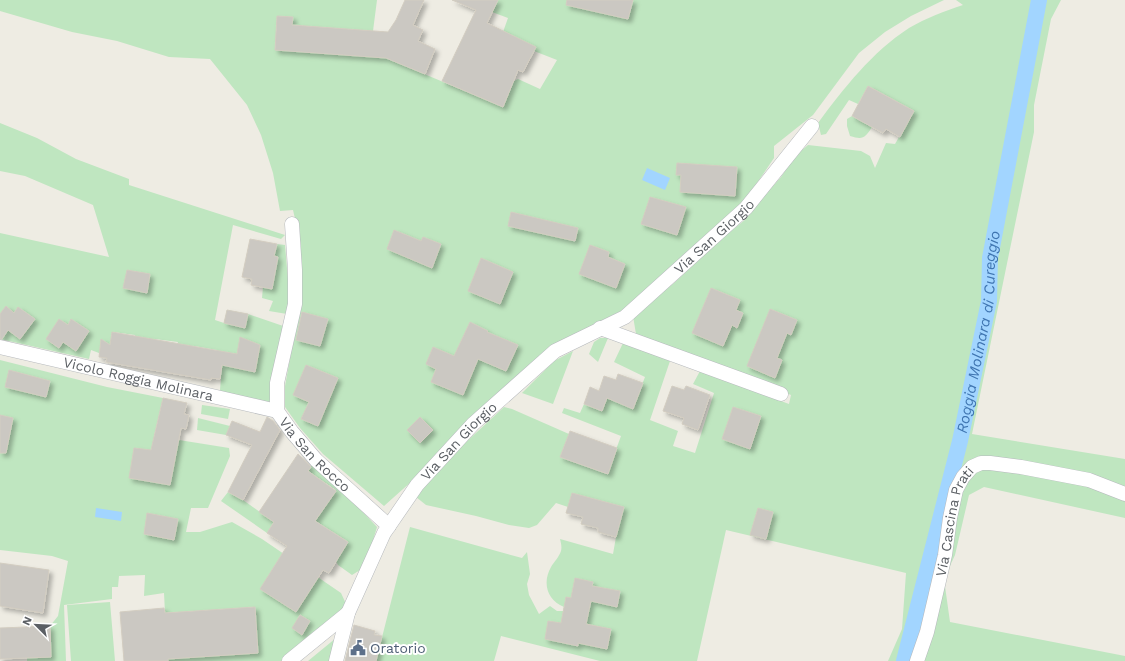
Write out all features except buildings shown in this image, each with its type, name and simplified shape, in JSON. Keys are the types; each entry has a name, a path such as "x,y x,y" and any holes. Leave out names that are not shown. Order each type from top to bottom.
{"street":[{"name":"Via San Giorgio","path":"389,526 417,485 473,424 555,351 625,317 746,208 812,126"},
{"name":"Via San Rocco","path":"292,224 295,270 295,304 277,383 277,411 292,432 316,460 389,526"},
{"path":"600,328 781,394"},
{"name":"Vicolo Roggia Molinara","path":"0,347 277,411"},
{"name":"Via Cascina Prati","path":"917,661 927,632 945,555 950,518 956,490 963,477 972,467 981,463 990,463 1021,467 1089,480 1125,494"},
{"path":"336,661 348,613 384,533 389,526"},
{"path":"288,661 348,613"}],"green space":[{"path":"0,0 377,0 373,31 292,25 292,17 277,16 275,50 386,58 503,107 514,81 518,79 540,89 557,60 534,51 503,32 508,18 492,12 498,0 944,0 911,16 885,32 859,53 813,115 774,146 774,158 742,205 623,310 554,345 384,506 323,454 300,428 285,407 285,386 301,298 301,245 293,210 280,211 273,173 261,135 247,105 210,59 169,57 117,41 72,32 0,11"},
{"path":"956,0 1061,0 1051,19 1034,105 1034,132 972,434 1125,459 1125,518 984,487 969,495 955,555 944,579 950,622 1125,656 1125,661 888,661 902,629 906,573 726,530 697,661 600,661 501,636 494,661 376,661 410,527 522,558 527,552 530,574 527,584 529,595 539,614 550,606 557,611 563,611 564,607 558,604 550,595 547,585 548,573 561,551 560,539 613,554 616,537 598,532 598,528 581,524 583,517 567,513 568,507 556,503 537,525 529,528 509,525 426,505 416,497 464,444 504,407 512,409 569,434 560,457 607,474 621,436 562,413 564,408 580,413 584,404 602,411 607,398 633,408 645,377 614,362 623,343 670,361 650,420 678,431 673,446 695,453 714,393 693,384 700,371 789,404 791,395 636,334 633,316 674,283 725,236 746,219 781,177 795,156 808,145 861,151 870,156 875,168 886,143 895,144 914,111 868,86 858,104 849,100 826,134 821,135 818,123 859,71 883,48 915,24 963,5"},
{"path":"852,116 872,127 865,136 858,138 850,136 847,126 847,119"},
{"path":"0,123 37,138 76,159 129,179 129,185 285,235 281,239 233,225 215,320 224,323 227,310 248,314 286,327 269,404 218,393 220,390 222,365 216,350 194,346 175,358 178,342 155,339 153,354 133,350 135,335 113,332 110,347 101,346 99,353 91,350 89,359 0,339 0,233 109,257 93,205 25,176 0,171"},
{"path":"277,244 285,245 289,291 287,314 269,311 273,301 262,298 263,287 272,289 278,257 274,256"},
{"path":"600,338 608,338 598,362 589,354 594,342"},
{"path":"573,351 553,404 522,393 554,361"},
{"path":"0,360 107,387 163,398 154,436 229,448 230,456 208,508 191,508 186,532 200,532 232,522 262,539 341,593 347,606 281,661 168,661 168,659 258,653 255,607 165,613 164,593 144,596 145,575 119,576 118,587 112,587 112,599 64,605 66,661 27,661 27,658 51,657 50,626 58,616 68,561 52,556 0,550"},
{"path":"202,405 230,409 228,419 201,414"},
{"path":"198,418 230,426 226,435 197,430"},
{"path":"312,464 377,527 365,567 352,575 338,565 336,561 348,542 315,521 336,490 315,476 295,489"},
{"path":"228,492 243,500 274,522 267,533 221,501"},
{"path":"110,602 115,661 71,661 67,605"},
{"path":"336,638 330,661 308,661"}],"water":[{"path":"647,168 670,178 665,190 642,180"},
{"path":"96,508 122,512 121,521 95,517"}],"waterway":[{"name":"Roggia Molinara di Cureggio","path":"904,661 960,441 989,301 990,258 1039,0"}],"place":[{"name":"Oratorio","path":"358,648"}]}
